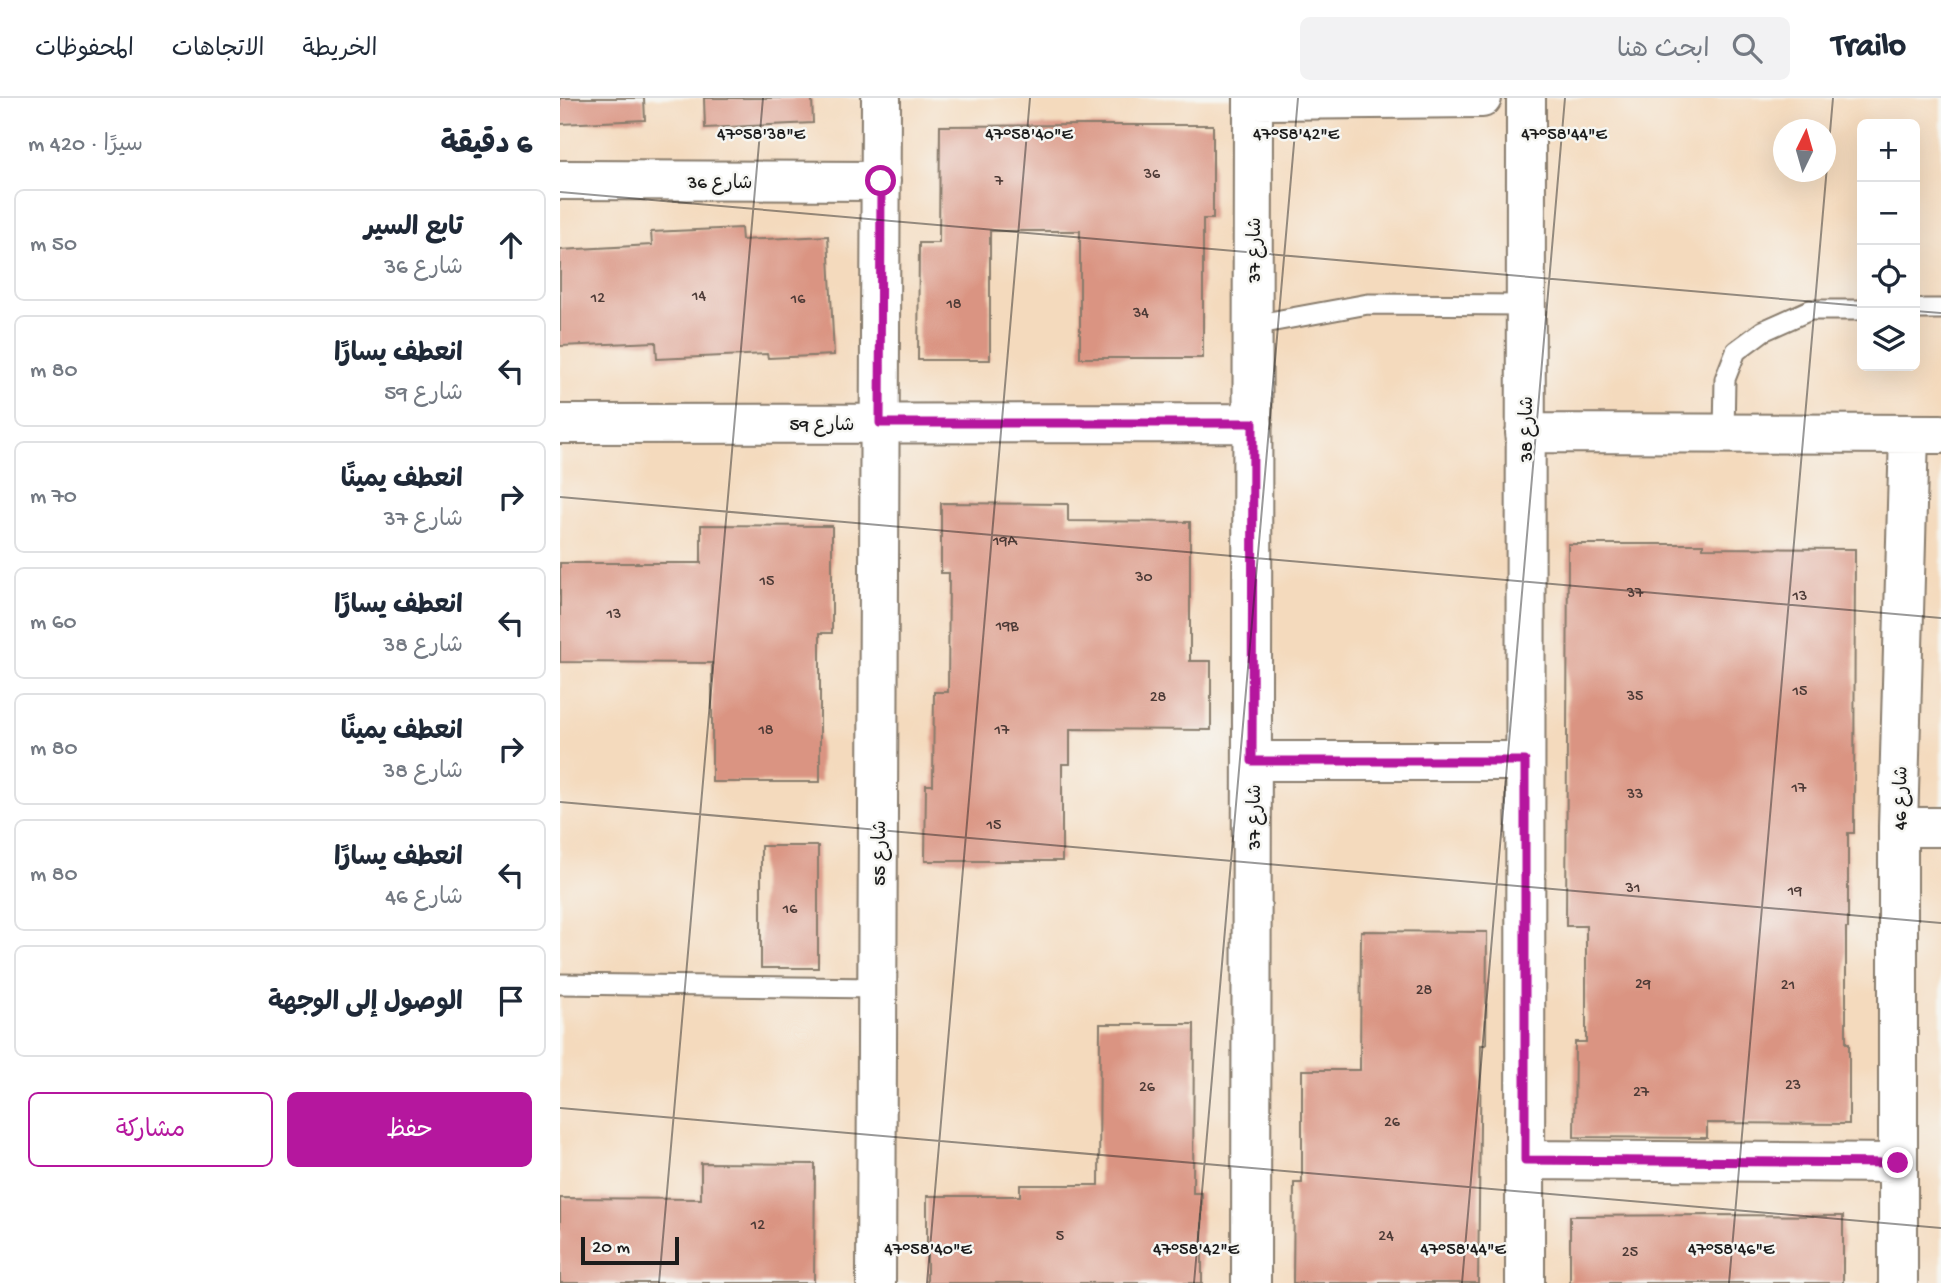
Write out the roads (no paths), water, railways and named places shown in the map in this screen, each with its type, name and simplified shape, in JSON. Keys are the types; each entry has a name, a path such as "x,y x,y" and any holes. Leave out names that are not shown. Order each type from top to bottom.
{"street":[{"path":"880,423 881,98"},
{"path":"1253,99 1482,98"},
{"name":"شارع 38","path":"1525,1283 1526,98"},
{"name":"شارع 37","path":"1251,1283 1253,99"},
{"name":"شارع 36","path":"560,180 881,181"},
{"name":"شارع 55","path":"876,1283 880,423"},
{"name":"شارع 59","path":"560,424 1253,423"},
{"name":"شارع 46","path":"1525,433 1925,434 1898,827 1898,1283"},
{"path":"1252,761 1525,761"},
{"path":"1898,827 1941,827"},
{"path":"1525,1160 1898,1163"}],"lane":[{"path":"1253,325 1368,304 1526,305"},
{"path":"1920,309 1941,309"},
{"path":"1724,433 1725,379 1736,351 1763,331 1810,310 1857,310"},
{"path":"560,984 877,988"}]}
